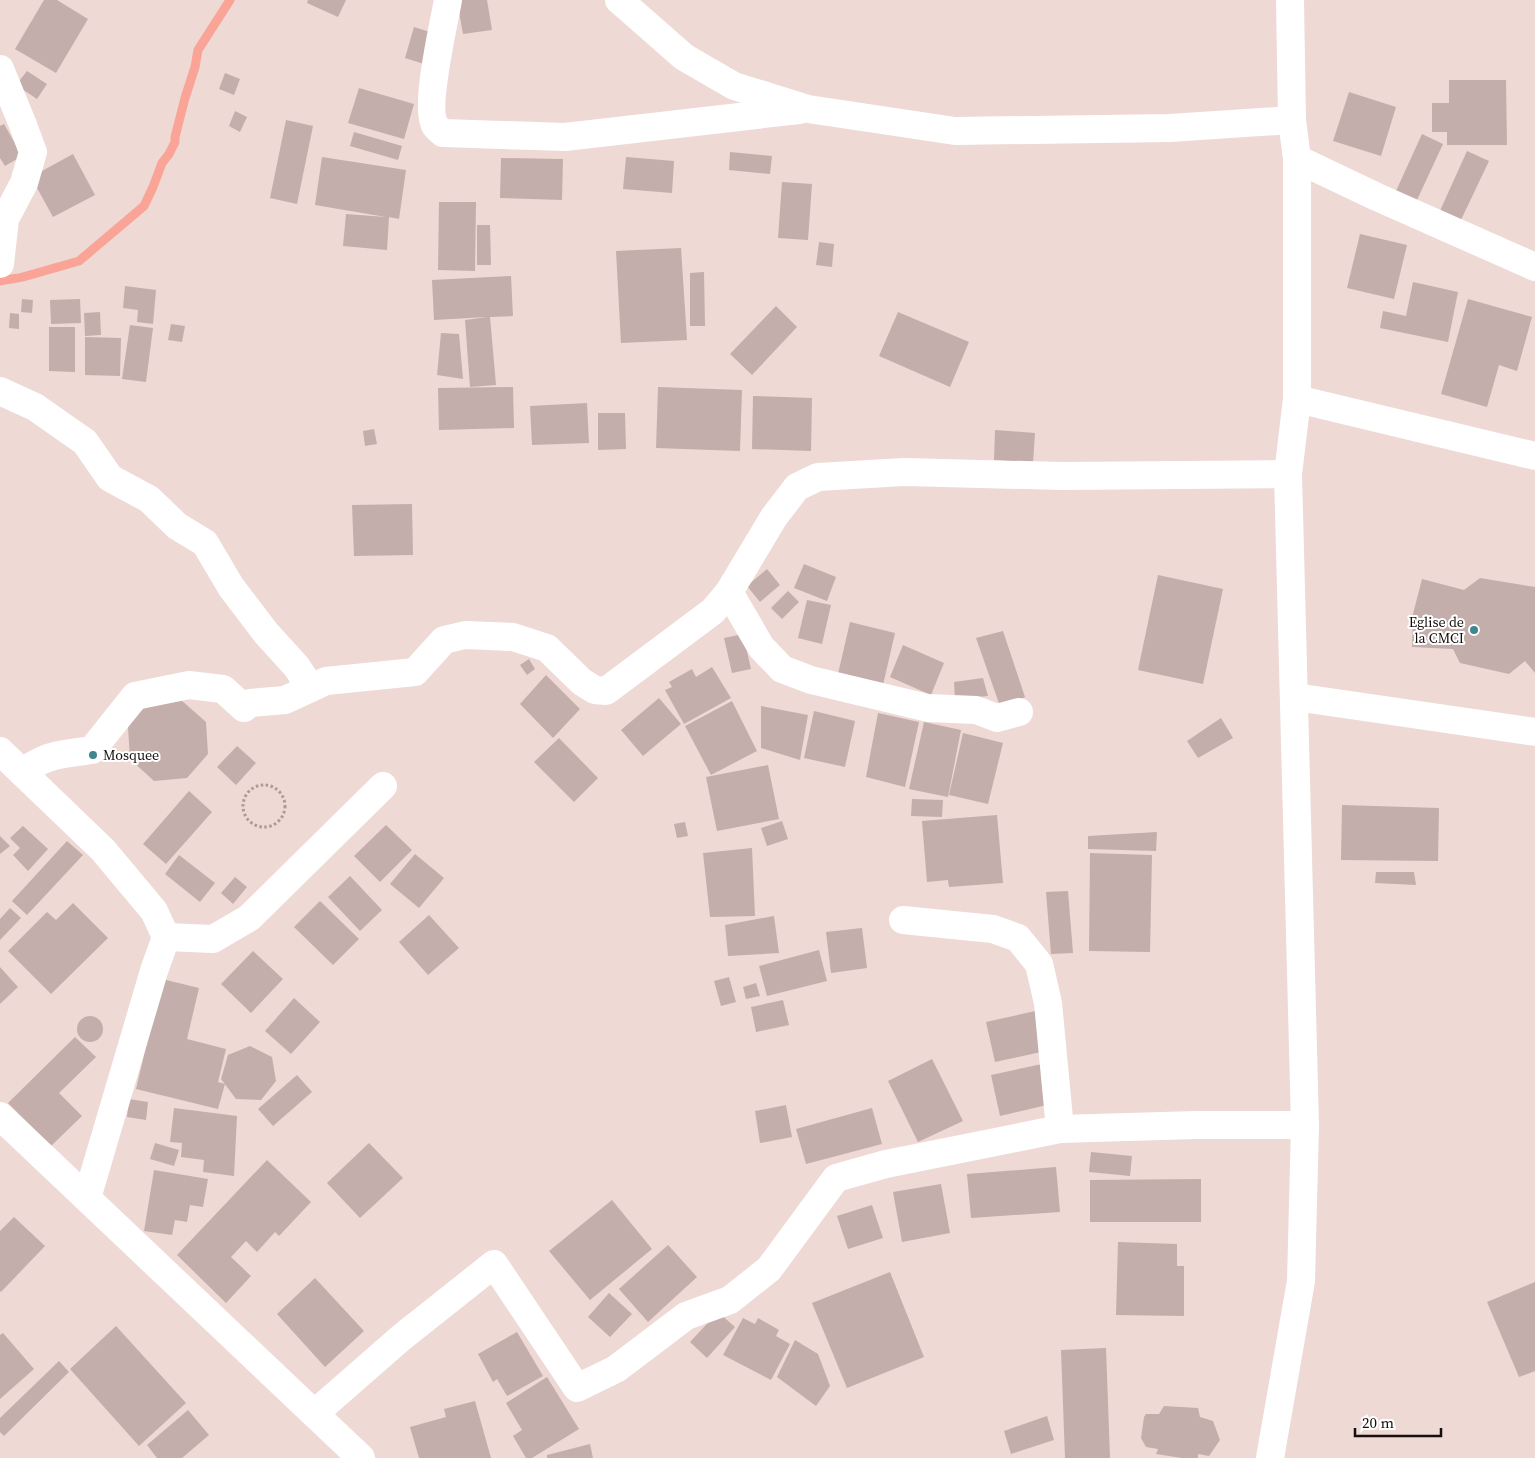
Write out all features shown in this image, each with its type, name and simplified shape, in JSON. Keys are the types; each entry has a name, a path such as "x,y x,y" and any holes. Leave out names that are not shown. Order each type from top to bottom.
{"street":[{"path":"448,0 435,65 431,109 434,125 443,133 565,137 808,109"},
{"path":"619,0 684,56 734,86 808,109 955,131 1170,128 1292,120"},
{"path":"1270,1458 1301,1281 1305,1125 1288,474 1297,399 1296,158 1292,120 1290,0"},
{"path":"0,69 24,124 33,152 24,183 5,219 0,264"},
{"path":"1296,158 1376,197 1535,267"},
{"path":"0,390 35,407 85,442 110,478 149,499 177,526 205,543 231,587 266,633 296,666 311,688"},
{"path":"1297,399 1535,456"},
{"path":"23,773 30,766 48,757 92,750 136,696 189,685 222,689 244,708 250,703 285,700 326,681 415,672 444,640 465,635 512,637 547,648 582,682 596,690 606,691 713,610 729,592 785,502 797,487 818,477 904,472 1062,476 1288,474"},
{"path":"729,592 761,647 782,669 811,680 928,708 976,710 998,718 1019,712"},
{"path":"1294,697 1535,732"},
{"path":"0,751 103,850 154,911 166,937 154,971 87,1198"},
{"path":"166,937 213,939 249,918 383,786"},
{"path":"903,920 993,929 1018,938 1039,964 1048,1003 1060,1129"},
{"path":"0,1116 361,1458"},
{"path":"315,1413 402,1337 494,1264 577,1388 616,1369 686,1316 730,1300 769,1270 836,1178 886,1164 1060,1129 1196,1125 1305,1125"}],"path":[{"path":"268,784 277,788 283,796 286,805 285,814 279,822 271,827 261,827 252,824 246,816 243,807 244,798 250,790 258,785 268,784"}],"building":[{"path":"44,0 57,0 88,19 56,73 15,49"},
{"path":"308,0 346,0 338,17 307,3"},
{"path":"457,0 487,0 492,30 463,34"},
{"path":"414,27 433,33 424,64 405,58"},
{"path":"27,71 47,84 37,99 16,85"},
{"path":"225,73 240,79 234,95 219,89"},
{"path":"1449,80 1506,80 1507,145 1447,145 1447,132 1432,132 1432,103 1449,103"},
{"path":"359,88 414,104 404,139 348,123"},
{"path":"1349,92 1396,107 1381,156 1333,141"},
{"path":"235,111 247,117 240,132 229,126"},
{"path":"286,120 313,126 297,204 270,198"},
{"path":"4,124 22,156 5,166 0,158 0,126"},
{"path":"354,132 402,146 398,160 350,146"},
{"path":"1422,134 1443,144 1417,200 1396,191"},
{"path":"1467,151 1489,161 1460,222 1439,213"},
{"path":"730,152 772,156 770,174 729,170"},
{"path":"73,154 95,195 53,217 31,177"},
{"path":"322,157 406,170 399,219 389,217 387,250 343,246 346,214 386,217 315,205"},
{"path":"626,157 674,161 672,193 623,189"},
{"path":"501,158 563,159 562,200 500,198"},
{"path":"782,182 812,184 808,240 778,238"},
{"path":"439,202 476,202 475,271 438,270"},
{"path":"477,225 490,225 491,265 477,265"},
{"path":"1360,234 1407,245 1394,299 1347,288"},
{"path":"819,242 834,244 832,267 816,265"},
{"path":"681,248 687,340 621,343 616,251"},
{"path":"704,272 705,326 690,326 690,273"},
{"path":"511,276 513,316 490,317 496,385 470,387 465,320 487,317 434,320 432,280"},
{"path":"1413,282 1458,292 1448,342 1380,328 1383,311 1406,316"},
{"path":"125,286 156,290 153,324 137,322 138,310 123,308"},
{"path":"22,299 33,300 32,313 21,312"},
{"path":"80,299 81,323 51,324 50,300"},
{"path":"1468,299 1532,317 1517,371 1499,365 1487,407 1441,394"},
{"path":"776,306 797,327 752,375 730,354"},
{"path":"100,312 101,335 85,336 84,313"},
{"path":"898,312 969,342 950,387 879,356"},
{"path":"10,313 19,314 19,329 9,328"},
{"path":"171,324 185,326 182,342 168,340"},
{"path":"130,325 153,328 146,382 122,379"},
{"path":"49,327 75,327 75,372 49,371"},
{"path":"441,333 459,334 463,379 437,375"},
{"path":"85,337 121,338 120,376 85,375"},
{"path":"513,387 514,428 439,430 438,388"},
{"path":"658,387 742,390 740,451 656,448"},
{"path":"753,396 812,398 811,451 752,449"},
{"path":"587,403 589,443 532,445 530,406"},
{"path":"598,413 625,413 626,449 598,450"},
{"path":"374,429 377,444 365,446 363,431"},
{"path":"995,430 1035,433 1033,463 994,460"},
{"path":"412,504 413,555 354,556 352,505"},
{"path":"804,564 836,577 827,601 794,588"},
{"path":"767,569 780,585 760,602 747,586"},
{"path":"1158,575 1223,589 1203,684 1138,670"},
{"name":"Eglise de la CMCI","path":"1480,578 1535,587 1535,673 1525,661 1509,674 1460,663 1453,649 1412,647 1413,614 1422,579 1464,590"},
{"path":"788,591 799,602 782,619 771,608"},
{"path":"807,600 831,605 822,644 798,638"},
{"path":"850,622 895,633 883,685 838,674"},
{"path":"1003,631 1025,697 1001,709 976,638"},
{"path":"743,634 751,669 732,673 724,638"},
{"path":"903,645 944,663 931,695 890,677"},
{"path":"529,659 535,669 527,675 520,665"},
{"path":"712,667 731,698 684,724 665,690 672,687 669,682 692,669 696,677"},
{"path":"546,675 580,709 553,738 520,704"},
{"path":"983,678 988,696 955,699 954,682"},
{"path":"659,698 681,724 643,756 621,730"},
{"path":"181,700 206,722 208,754 187,778 154,781 130,759 128,727 149,702"},
{"path":"732,701 757,751 711,775 685,726"},
{"path":"761,706 808,715 800,760 761,748"},
{"path":"814,711 855,721 845,767 804,758"},
{"path":"878,713 919,722 905,787 866,777"},
{"path":"1221,718 1233,738 1198,758 1187,741"},
{"path":"924,722 961,730 948,797 909,789"},
{"path":"963,733 1003,743 988,804 949,795"},
{"path":"559,738 598,778 574,802 534,762"},
{"path":"237,746 256,763 236,785 217,767"},
{"path":"768,765 779,819 717,831 706,777"},
{"path":"189,791 212,812 166,864 143,844"},
{"path":"912,799 943,800 942,817 911,816"},
{"path":"1342,805 1439,808 1438,861 1341,860"},
{"path":"997,815 1003,883 949,887 948,880 927,882 922,821"},
{"path":"782,821 788,839 767,846 761,828"},
{"path":"685,822 688,836 677,838 674,824"},
{"path":"386,825 412,850 380,882 354,856"},
{"path":"23,826 48,849 28,871 13,855 20,848 10,838"},
{"path":"1157,832 1156,851 1088,849 1088,836"},
{"path":"0,836 10,846 0,854"},
{"path":"67,841 83,855 27,915 12,901"},
{"path":"752,848 755,916 710,917 703,853"},
{"path":"1090,853 1152,855 1150,952 1089,951"},
{"path":"415,854 444,878 419,908 390,884"},
{"path":"179,855 215,883 200,902 165,874"},
{"path":"1376,872 1414,872 1416,885 1375,883"},
{"path":"350,876 382,910 360,931 328,897"},
{"path":"235,877 247,887 233,904 221,893"},
{"path":"1068,891 1073,953 1051,954 1046,892"},
{"path":"320,901 359,939 333,965 294,927"},
{"path":"73,903 108,938 51,994 8,951 47,912 56,920"},
{"path":"10,908 21,918 0,940 0,919"},
{"path":"429,915 459,948 428,975 399,942"},
{"path":"774,916 779,953 728,956 725,925"},
{"path":"862,928 867,968 831,973 826,932"},
{"path":"819,950 827,981 767,996 759,966"},
{"path":"253,951 283,979 251,1013 221,984"},
{"path":"0,967 18,987 0,1004"},
{"path":"729,977 736,1002 721,1006 714,981"},
{"path":"162,979 199,988 187,1039 226,1049 218,1082 225,1084 218,1109 136,1089"},
{"path":"756,983 760,996 746,999 743,987"},
{"path":"294,998 320,1022 291,1054 265,1031"},
{"path":"783,1000 789,1025 756,1032 751,1007"},
{"path":"1040,1010 1050,1050 995,1062 986,1022"},
{"path":"90,1016 99,1020 103,1029 99,1038 90,1042 81,1038 77,1029 81,1020"},
{"path":"75,1037 96,1057 59,1093 82,1116 51,1146 8,1103"},
{"path":"250,1046 272,1057 276,1081 261,1100 236,1099 221,1079 228,1055"},
{"path":"932,1059 963,1121 918,1142 888,1081"},
{"path":"1042,1064 1051,1104 1000,1116 991,1075"},
{"path":"297,1075 312,1092 273,1126 258,1109"},
{"path":"129,1099 148,1102 146,1120 127,1117"},
{"path":"786,1105 792,1137 760,1143 755,1111"},
{"path":"174,1108 237,1116 234,1176 203,1172 204,1160 181,1157 182,1143 170,1142"},
{"path":"872,1108 882,1144 806,1164 796,1129"},
{"path":"155,1143 179,1150 174,1166 150,1159"},
{"path":"369,1143 403,1178 360,1218 327,1183"},
{"path":"1091,1152 1132,1156 1130,1176 1089,1172"},
{"path":"267,1160 311,1202 279,1236 275,1232 257,1252 246,1241 231,1257 251,1276 226,1303 177,1255"},
{"path":"1056,1167 1060,1212 971,1218 967,1174"},
{"path":"154,1170 208,1179 203,1207 190,1205 187,1222 175,1220 172,1235 144,1231"},
{"path":"1201,1179 1201,1222 1090,1222 1090,1180"},
{"path":"941,1184 950,1233 902,1242 893,1192"},
{"path":"612,1200 652,1249 590,1300 549,1251"},
{"path":"872,1205 883,1238 848,1249 837,1216"},
{"path":"14,1217 45,1246 1,1292 0,1231"},
{"path":"1118,1242 1177,1244 1177,1266 1184,1266 1184,1316 1116,1315"},
{"path":"668,1245 697,1277 648,1322 619,1289"},
{"path":"890,1272 924,1357 847,1388 812,1303"},
{"path":"315,1278 364,1331 325,1367 277,1314"},
{"path":"1535,1282 1535,1371 1519,1377 1487,1302"},
{"path":"609,1293 632,1314 610,1337 588,1317"},
{"path":"718,1312 735,1327 707,1358 690,1342"},
{"path":"743,1318 755,1324 758,1318 779,1330 776,1336 790,1344 771,1380 723,1355"},
{"path":"116,1326 186,1403 139,1446 70,1369"},
{"path":"517,1332 543,1376 507,1396 497,1379 493,1382 478,1354"},
{"path":"3,1333 34,1369 0,1399 0,1335"},
{"path":"795,1340 818,1354 830,1386 816,1406 777,1377"},
{"path":"1106,1348 1110,1458 1065,1458 1061,1350"},
{"path":"59,1361 69,1372 4,1436 0,1432 0,1418"},
{"path":"547,1377 579,1429 532,1458 526,1458 513,1436 522,1430 506,1403"},
{"path":"475,1401 491,1458 419,1458 410,1427 446,1417 444,1409"},
{"path":"1164,1406 1198,1408 1200,1417 1213,1421 1220,1440 1209,1456 1198,1454 1198,1458 1182,1458 1156,1454 1158,1449 1146,1447 1141,1438 1144,1417 1146,1414 1159,1414"},
{"path":"188,1410 209,1435 182,1458 157,1458 147,1445"},
{"path":"1047,1416 1054,1440 1011,1454 1004,1431"},
{"path":"590,1444 593,1458 547,1458 547,1455"}],"waterway":[{"path":"0,281 23,277 79,261 144,206 162,163 175,142 198,50 230,0"}],"place":[{"name":"Eglise de la CMCI","path":"1474,630"},
{"name":"Mosquee","path":"93,755"}]}
